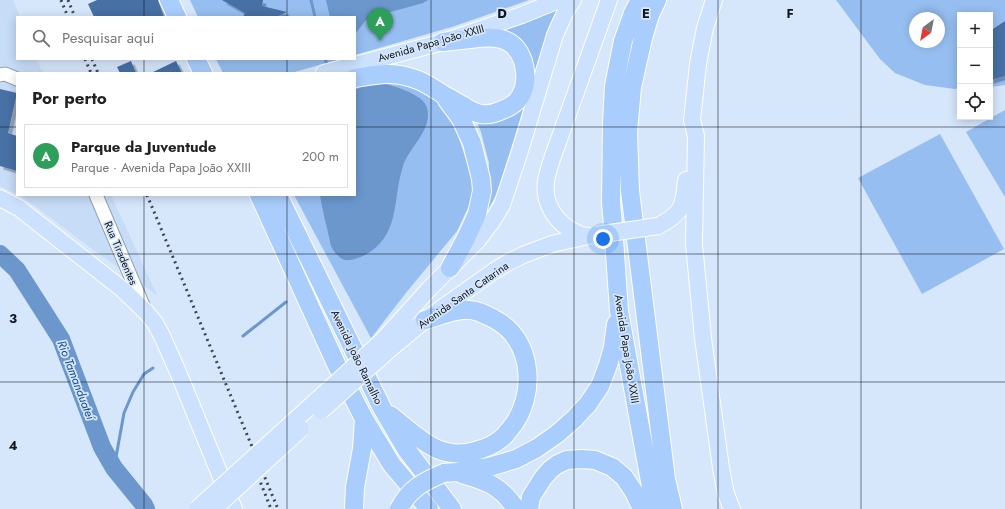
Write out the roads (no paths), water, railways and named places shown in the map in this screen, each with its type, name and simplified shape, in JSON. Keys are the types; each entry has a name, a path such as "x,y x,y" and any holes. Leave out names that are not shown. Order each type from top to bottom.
{"highway":[{"path":"169,0 177,16"},
{"path":"182,0 190,16"},
{"name":"Avenida Papa João XXIII","path":"640,0 623,41 614,86 611,202 614,225 619,311 655,509"},
{"name":"Avenida Papa João XXIII","path":"658,0 650,15 641,45 632,87 628,132 631,199 666,479 673,509"},
{"path":"356,72 399,75 412,78 436,89 472,111 482,114 490,114 508,108 522,95 526,84 525,69 520,53 511,44 501,39 488,37 443,42"},
{"path":"196,60 202,72"},
{"path":"209,60 215,72"},
{"path":"443,94 461,119 472,143 482,185 477,214 450,268"},
{"name":"Avenida João Ramalho","path":"259,196 338,368 364,419 392,465 429,509"},
{"name":"Avenida João Ramalho","path":"285,203 382,408 406,449 452,509"},
{"path":"382,408 422,440 437,449 456,454 484,449 502,438 514,425 521,411 526,396 528,381 525,356 521,346 508,327 482,313 469,310 460,310 425,320"},
{"path":"399,509 402,503 414,490 428,480 451,473 489,467 516,460 538,448 574,419 588,404 603,379 613,347 619,311"},
{"path":"354,509 355,487 362,449 364,419"},
{"path":"529,509 531,496 550,470 567,460 582,459 595,460 612,467 624,477 634,492 642,509"},
{"path":"451,473 483,480 494,485 503,492 516,509"}],"main road":[{"name":"Avenida Papa João XXIII","path":"355,72 522,15 559,0"},
{"name":"Avenida Santa Catarina","path":"386,345 450,268 485,232 502,205 555,35 573,0"},
{"path":"591,235 574,232 554,216 547,201 546,181 552,158 608,0"},
{"path":"714,0 705,28 698,64 692,120 696,136 694,244 703,338 721,468 726,494 732,509"},
{"name":"Avenida Santa Catarina","path":"386,345 425,320 494,271 523,255 552,244 591,235 658,226 674,217 680,209 684,199 692,120"},
{"path":"0,198 19,208 122,289 146,312 155,323 162,336 234,509"},
{"path":"197,509 386,345"},
{"path":"214,509 318,413 386,345"}],"street":[{"path":"0,75 5,74 16,79"},
{"name":"Rua Tiradentes","path":"96,196 146,312"}],"waterway":[{"path":"311,0 315,16"},
{"path":"325,60 328,67"},
{"name":"Rio Tamanduateí","path":"0,254 17,270 61,339 102,447 114,468 146,509"},
{"path":"243,336 286,302"},
{"path":"114,468 124,413 133,392 144,374 153,368"}],"railway":[{"path":"61,0 68,16"},
{"path":"68,0 75,16"},
{"path":"85,60 91,72"},
{"path":"92,60 98,72"},
{"path":"147,196 278,509"},
{"path":"254,466 271,509"}],"place":[{"name":"Parque da Juventude","path":"380,41"}]}
